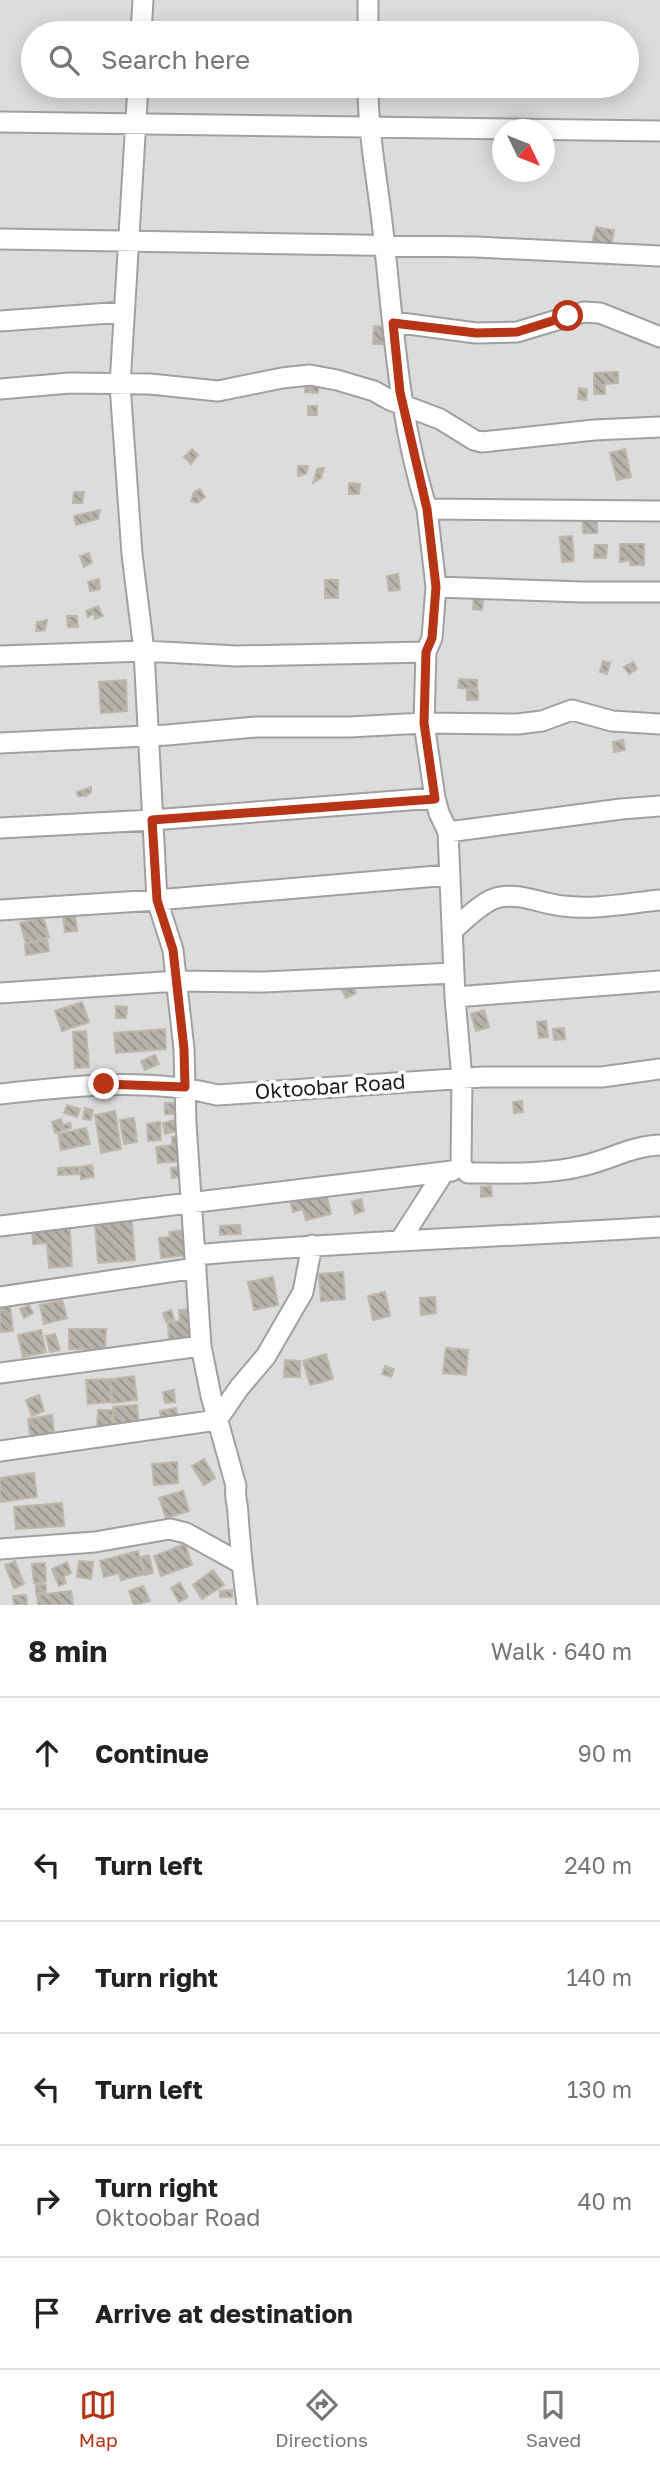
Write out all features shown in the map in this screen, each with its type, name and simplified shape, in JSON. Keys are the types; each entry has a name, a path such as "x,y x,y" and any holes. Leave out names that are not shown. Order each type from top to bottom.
{"street":[{"path":"142,21 143,0"},
{"path":"368,0 368,21"},
{"path":"137,98 120,385 132,554 144,651 157,900 173,950 184,1049 201,1346 217,1420 236,1486 247,1605"},
{"path":"368,98 368,126 385,245 401,404 427,509 436,587 432,638 426,652 424,723 435,799 447,832 454,997 462,1079 460,1158 454,1171 401,1239"},
{"path":"0,122 660,131"},
{"path":"0,239 475,247 660,256"},
{"path":"0,321 124,312"},
{"path":"393,323 476,333 517,332 568,316 592,312 660,337"},
{"path":"0,389 70,383 150,384 218,391 310,375 350,383 440,419 482,442 594,430 660,427"},
{"path":"427,509 660,511"},
{"path":"436,587 660,592"},
{"path":"0,656 144,651 237,656 426,652"},
{"path":"0,743 167,735 256,727 518,724 542,721 572,710 612,721 660,724"},
{"path":"0,828 152,820 435,799"},
{"path":"447,832 660,806"},
{"path":"0,910 157,900 449,875"},
{"path":"452,931 497,897 515,896 564,906 608,906 660,900"},
{"path":"0,993 177,981 264,982 454,973"},
{"path":"454,997 660,981"},
{"name":"Oktoobar Road","path":"0,1094 104,1084 185,1087 217,1095 462,1079 602,1077 660,1069"},
{"path":"0,1226 454,1171 491,1174 563,1170 602,1161 626,1150 660,1145"},
{"path":"0,1297 195,1261 312,1245 401,1239 513,1237 660,1227"},
{"path":"0,1451 217,1420 266,1356 303,1292 312,1245"},
{"path":"0,1373 201,1346"},
{"path":"0,1549 95,1542 170,1529 186,1533 242,1564"}],"shaded area":[{"path":"0,0 660,0 660,1605 0,1605"}],"building":[{"path":"596,227 614,230 611,247 592,243"},
{"path":"374,326 385,327 383,344 373,344"},
{"path":"618,372 618,383 605,384 605,394 594,394 594,373"},
{"path":"306,380 319,381 318,393 305,392"},
{"path":"579,388 587,389 586,400 578,399"},
{"path":"308,406 317,406 317,415 308,415"},
{"path":"192,449 198,455 191,464 184,457"},
{"path":"625,449 631,477 617,480 610,453"},
{"path":"298,466 308,466 306,474 298,476"},
{"path":"324,468 321,478 313,483 317,469"},
{"path":"349,483 360,484 359,494 349,494"},
{"path":"200,489 205,497 197,503 191,501 194,492"},
{"path":"74,492 84,492 82,503 73,503"},
{"path":"100,510 98,519 76,525 74,516"},
{"path":"583,513 597,513 597,533 583,533"},
{"path":"572,536 574,561 562,562 560,537"},
{"path":"620,544 644,544 644,565 630,565 630,560 620,562"},
{"path":"595,545 607,545 606,558 594,558"},
{"path":"89,553 92,562 84,567 80,556"},
{"path":"398,574 400,590 389,591 387,576"},
{"path":"99,579 100,589 90,591 88,582"},
{"path":"325,580 338,580 338,598 325,598"},
{"path":"474,594 484,595 482,610 473,609"},
{"path":"98,606 103,616 95,619 94,613 88,617 86,611"},
{"path":"67,616 77,616 78,627 68,627"},
{"path":"47,620 45,630 36,631 37,622"},
{"path":"603,661 610,663 607,674 600,672"},
{"path":"633,662 637,669 629,674 624,667"},
{"path":"459,679 477,680 477,689 458,688"},
{"path":"126,680 127,711 101,713 99,682"},
{"path":"467,690 478,691 478,700 467,700"},
{"path":"623,740 625,750 614,752 613,742"},
{"path":"91,787 91,792 86,796 78,796 77,792"},
{"path":"75,915 77,931 65,932 63,916"},
{"path":"43,917 49,937 26,943 20,923"},
{"path":"47,940 49,951 26,955 25,944"},
{"path":"351,984 356,993 346,998 341,989"},
{"path":"82,1002 89,1022 62,1031 55,1011"},
{"path":"116,1006 127,1007 126,1018 116,1018"},
{"path":"484,1010 489,1027 476,1031 471,1014"},
{"path":"546,1021 548,1037 539,1038 537,1022"},
{"path":"564,1028 565,1039 554,1040 553,1029"},
{"path":"165,1029 166,1049 116,1053 114,1033"},
{"path":"86,1031 89,1067 75,1068 73,1032"},
{"path":"155,1055 159,1064 145,1070 141,1061"},
{"path":"522,1101 523,1112 514,1113 513,1102"},
{"path":"165,1103 177,1103 176,1114 165,1114"},
{"path":"67,1105 80,1109 77,1117 64,1113"},
{"path":"85,1108 93,1110 91,1120 83,1119"},
{"path":"115,1111 121,1149 101,1153 95,1115"},
{"path":"134,1118 137,1142 124,1144 120,1120"},
{"path":"61,1119 63,1125 70,1123 71,1128 55,1133 52,1122"},
{"path":"175,1120 177,1131 165,1134 163,1123"},
{"path":"160,1122 161,1140 148,1141 147,1124"},
{"path":"86,1128 90,1144 61,1150 58,1134"},
{"path":"181,1136 183,1161 158,1163 156,1147 172,1145 172,1137"},
{"path":"92,1165 94,1177 81,1179 79,1167"},
{"path":"188,1166 188,1176 172,1178 171,1168"},
{"path":"79,1167 79,1174 58,1175 58,1168"},
{"path":"491,1186 492,1196 481,1197 481,1187"},
{"path":"325,1189 331,1214 306,1220 303,1209 293,1212 289,1197"},
{"path":"361,1199 364,1211 355,1214 352,1202"},
{"path":"131,1210 135,1260 98,1263 94,1213"},
{"path":"69,1216 72,1266 49,1268 47,1243 33,1244 31,1218"},
{"path":"240,1225 241,1234 220,1235 220,1226"},
{"path":"185,1230 187,1255 161,1258 159,1238 170,1237 169,1232"},
{"path":"343,1272 345,1299 321,1301 319,1274"},
{"path":"273,1277 278,1305 254,1310 248,1282"},
{"path":"385,1292 390,1316 373,1320 368,1296"},
{"path":"435,1297 436,1313 421,1315 420,1298"},
{"path":"62,1300 67,1318 44,1324 40,1305"},
{"path":"10,1305 13,1331 0,1332 0,1306"},
{"path":"29,1305 33,1313 24,1318 20,1309"},
{"path":"191,1309 194,1339 169,1341 168,1322 180,1321 179,1310"},
{"path":"171,1310 174,1319 166,1322 163,1313"},
{"path":"69,1329 106,1329 105,1350 69,1349"},
{"path":"41,1330 46,1352 23,1357 18,1335"},
{"path":"55,1334 60,1350 50,1352 46,1336"},
{"path":"446,1348 468,1350 466,1375 443,1373"},
{"path":"326,1354 333,1379 310,1385 303,1361"},
{"path":"285,1360 300,1361 300,1377 284,1377"},
{"path":"385,1366 394,1369 391,1377 382,1374"},
{"path":"134,1376 137,1400 113,1403 110,1379"},
{"path":"110,1379 111,1402 88,1404 86,1380"},
{"path":"174,1390 175,1402 165,1403 163,1392"},
{"path":"39,1395 44,1411 32,1416 26,1400"},
{"path":"137,1405 139,1428 115,1430 113,1407"},
{"path":"176,1408 178,1419 162,1422 160,1411"},
{"path":"98,1410 113,1410 112,1427 97,1427"},
{"path":"52,1415 55,1439 31,1442 28,1419"},
{"path":"204,1459 215,1478 204,1485 192,1466"},
{"path":"177,1462 178,1483 154,1485 152,1464"},
{"path":"34,1473 37,1497 0,1502 0,1478"},
{"path":"183,1491 189,1511 166,1518 159,1498"},
{"path":"62,1503 64,1526 16,1529 14,1507"},
{"path":"185,1544 192,1565 161,1576 154,1556"},
{"path":"138,1551 144,1574 121,1580 119,1573 104,1577 100,1561"},
{"path":"149,1555 153,1573 145,1575 141,1557"},
{"path":"15,1561 24,1584 14,1588 5,1565"},
{"path":"79,1561 93,1562 91,1579 77,1577"},
{"path":"67,1562 71,1573 64,1576 66,1583 59,1586 52,1569"},
{"path":"45,1563 46,1582 34,1583 32,1564"},
{"path":"213,1570 224,1585 202,1599 193,1585"},
{"path":"180,1583 188,1597 179,1602 171,1588"},
{"path":"36,1584 46,1585 46,1593 36,1593"},
{"path":"143,1586 150,1601 134,1605 129,1591"},
{"path":"232,1590 232,1597 220,1597 220,1591"},
{"path":"71,1591 73,1605 38,1605 37,1595"},
{"path":"26,1595 27,1605 14,1605 13,1596"}],"route":[{"path":"104,1084 185,1087 184,1049 173,950 157,900 152,820 435,799 424,723 426,652 432,638 436,587 427,509 401,404 393,323 476,333 517,332 568,316"}]}
